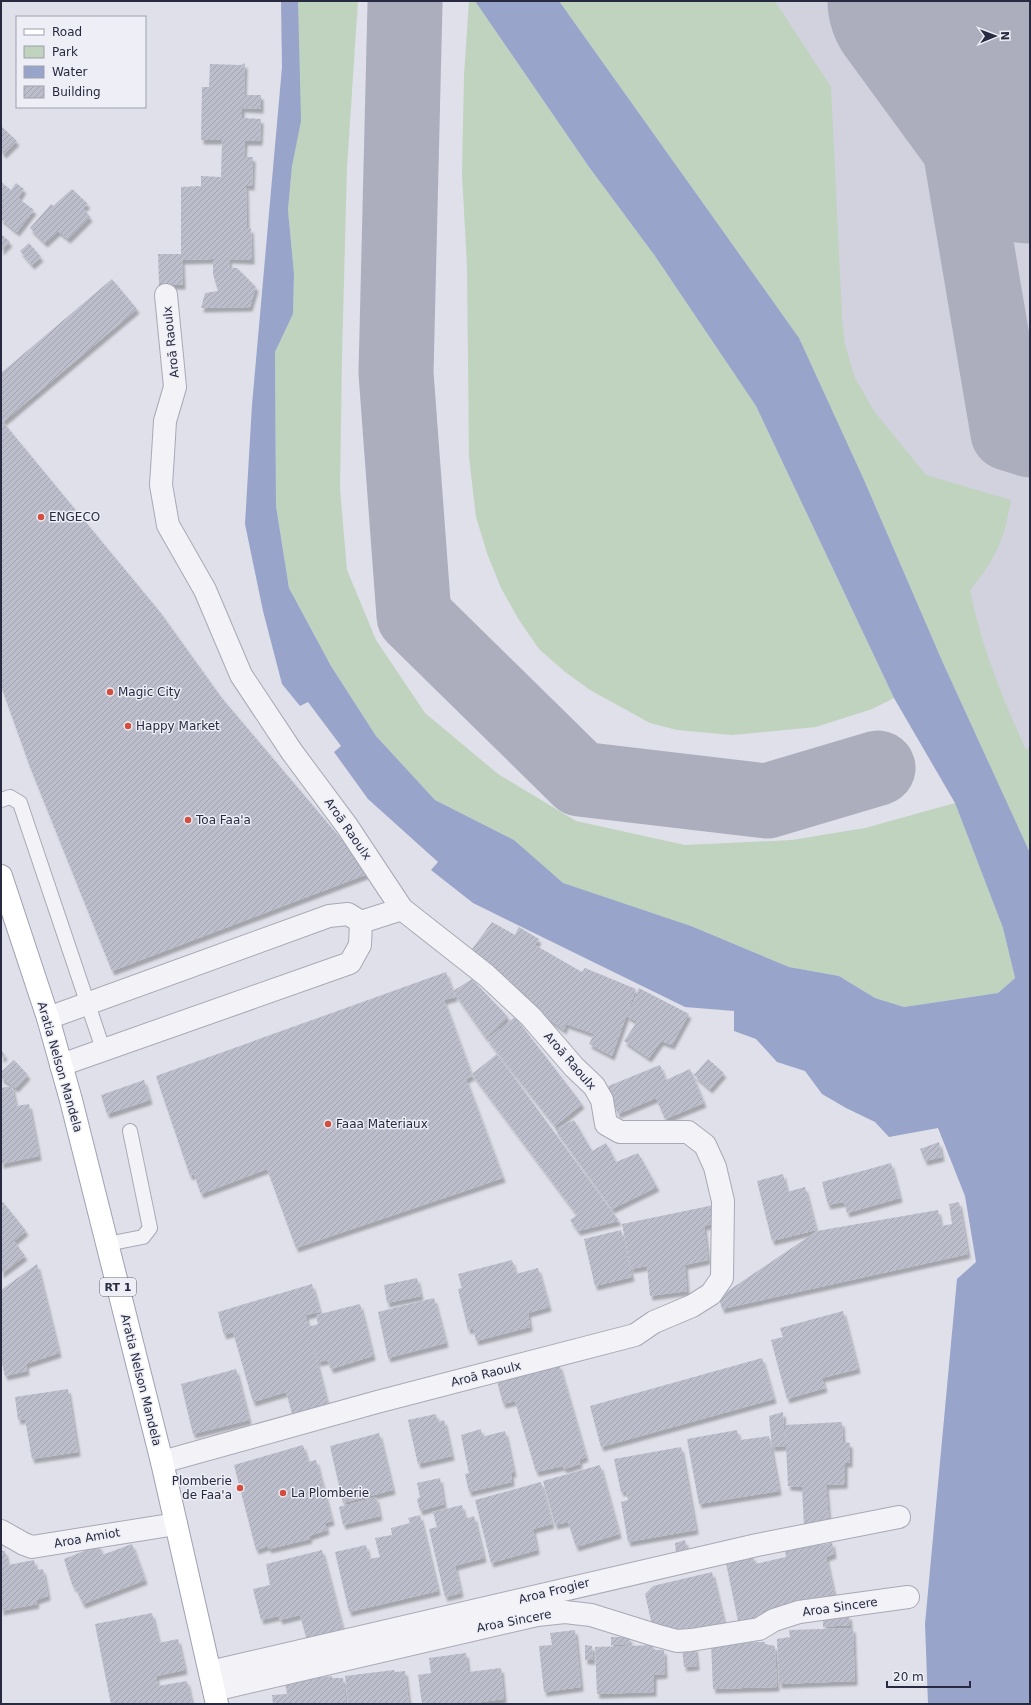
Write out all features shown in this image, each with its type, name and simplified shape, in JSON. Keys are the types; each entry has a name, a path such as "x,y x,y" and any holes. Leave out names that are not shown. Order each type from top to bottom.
{"main road":[{"name":"Aratia Nelson Mandela","path":"1,876 48,1018 61,1065 162,1462 214,1689"}],"street":[{"name":"Aroā Raoulx","path":"162,1462 378,1402 635,1335 654,1322 692,1306 711,1294 722,1278 723,1201 715,1167 705,1145 688,1132 620,1132 606,1124 602,1100 594,1086 574,1067 531,1016 486,975 402,909 347,826 292,752 241,675 205,590 168,525 161,485 162,462 165,421 175,387 166,295"},
{"path":"48,1018 329,916 348,914 361,922 402,909"},
{"path":"61,1065 103,1049 350,964 360,945 361,922"},
{"name":"Aroa Frogier","path":"214,1689 758,1544 899,1517"},
{"name":"Aroa Amiot","path":"1,1531 32,1547 176,1524"},
{"name":"Aroa Sincere","path":"214,1689 537,1615 565,1612 591,1615 677,1641 759,1629 774,1620 799,1612 908,1597"}],"lane":[{"path":"1,800 10,797 20,803 103,1049"},
{"path":"107,1244 143,1237 150,1228 130,1131"}],"shaded area":[{"path":"559,1 1030,1 1030,853 1023,838"}],"green space":[{"path":"298,1 358,1 347,167 342,357 340,489 347,570 376,640 425,713 498,774 576,821 685,845 792,840 865,828 955,803 1003,928 1015,978 998,993 904,1007 875,998 839,976 789,967 691,926 562,883 514,840 435,800 376,736 331,666 289,588 276,506 275,352 293,314 294,274 288,210 292,166"},
{"path":"469,1 475,1 589,167 655,256 756,406 894,698 872,709 816,727 732,735 677,730 650,723 590,690 564,671 539,649 519,620 501,588 487,553 476,517 469,457 467,266 462,174 464,76"},
{"path":"559,1 775,1 831,87 842,316 845,345 855,378 874,411 926,475 1011,500 1006,526 998,548 986,569 970,590 986,652 1001,692 1026,750 1030,746 1030,853 943,663 864,480 799,338"}],"water":[{"path":"281,1 298,1 301,121 292,166 288,210 294,274 293,314 275,352 276,506 289,588 331,666 376,736 435,800 514,840 563,883 691,926 789,967 839,976 875,998 904,1007 998,993 1015,978 1003,928 955,803 894,698 756,406 655,256 589,167 475,1 559,1 799,338 864,480 943,663 1030,853 1030,1704 928,1704 925,1624 957,1279 976,1262 965,1196 938,1128 889,1137 875,1122 822,1094 805,1071 777,1062 756,1039 734,1031 734,1011 685,1007 473,903 431,870 438,862 368,799 334,752 341,746 308,702 300,706 282,684 263,611 245,524 252,405 282,67"}],"building":[{"path":"245,63 244,95 261,95 261,109 242,108 242,118 261,119 260,141 245,141 244,157 253,157 252,186 242,185 246,186 247,229 251,228 252,260 229,259 230,268 237,268 256,287 250,307 201,308 205,293 218,291 213,274 213,259 182,260 183,285 159,285 158,254 181,254 181,187 201,186 201,176 221,177 222,140 201,140 202,87 209,87 210,64 241,65"},
{"path":"1,126 17,141 4,154 1,151"},
{"path":"1,182 11,190 16,183 24,189 18,198 34,210 17,232 1,219"},
{"path":"72,189 88,204 83,208 90,217 68,239 58,231 45,243 30,228 51,204 53,206"},
{"path":"1,234 10,242 1,251"},
{"path":"29,243 41,257 32,265 20,251"},
{"path":"112,279 137,309 3,422 160,612 221,697 370,873 112,971 30,767 1,686 1,373"},
{"path":"492,922 515,935 519,927 539,939 535,945 582,972 585,968 636,989 612,1056 589,1044 594,1034 566,1024 564,1030 528,1004 532,999 472,949"},
{"name":"Faaa Materiaux","path":"446,972 455,997 444,1000 472,1076 466,1079 503,1178 296,1248 267,1169 201,1194 194,1174 190,1176 156,1076"},
{"path":"472,979 508,1017 486,1038 453,991"},
{"path":"639,988 689,1014 672,1045 661,1041 649,1058 624,1041 637,1022 627,1016"},
{"path":"515,1017 582,1104 555,1126 487,1039"},
{"path":"1,1049 5,1056 1,1058"},
{"path":"497,1054 619,1221 578,1231 570,1220 577,1215 472,1074"},
{"path":"708,1059 724,1073 710,1089 694,1075"},
{"path":"14,1060 28,1075 16,1088 1,1078 1,1072"},
{"path":"660,1065 666,1080 690,1069 704,1103 665,1119 656,1098 618,1114 606,1087"},
{"path":"144,1080 150,1100 107,1114 101,1095"},
{"path":"12,1086 16,1106 29,1104 39,1156 1,1164 1,1088"},
{"path":"574,1120 592,1151 606,1143 616,1162 638,1153 657,1187 612,1209 555,1129"},
{"path":"939,1142 942,1157 925,1161 920,1149"},
{"path":"891,1163 900,1198 847,1213 844,1202 828,1205 822,1182"},
{"path":"783,1174 787,1192 805,1187 816,1230 772,1241 757,1181"},
{"path":"3,1202 26,1231 14,1241 25,1256 1,1274 1,1204"},
{"path":"959,1202 968,1254 722,1309 719,1297 817,1231 938,1210 941,1226 952,1224 949,1204"},
{"path":"714,1205 718,1223 704,1226 708,1260 685,1265 687,1291 650,1296 647,1266 631,1269 622,1224"},
{"path":"621,1230 632,1277 595,1286 584,1239"},
{"path":"512,1260 516,1274 538,1268 549,1307 528,1313 530,1327 476,1341 473,1328 468,1330 458,1289 462,1288 458,1274"},
{"path":"37,1264 59,1353 26,1364 27,1371 5,1376 1,1359 1,1290"},
{"path":"417,1278 421,1296 387,1303 384,1285"},
{"path":"312,1284 320,1312 306,1315 308,1327 318,1324 316,1315 360,1304 373,1356 331,1369 327,1360 318,1362 311,1340 329,1410 294,1420 286,1392 253,1402 233,1332 224,1335 218,1312"},
{"path":"434,1298 446,1343 388,1358 378,1312"},
{"path":"843,1311 858,1369 822,1378 825,1388 787,1399 771,1340 783,1337 780,1328"},
{"path":"762,1358 774,1399 601,1447 590,1406"},
{"path":"559,1364 586,1457 579,1460 580,1464 564,1469 563,1466 536,1472 515,1401 503,1404 497,1381"},
{"path":"236,1369 249,1420 193,1434 181,1384"},
{"path":"68,1389 78,1452 32,1459 25,1419 18,1420 15,1397"},
{"path":"783,1412 785,1446 772,1447 769,1416"},
{"path":"436,1414 437,1422 444,1420 452,1456 418,1464 408,1420"},
{"path":"842,1422 843,1442 850,1443 850,1463 845,1463 845,1484 826,1485 829,1523 804,1527 802,1487 788,1486 785,1425"},
{"path":"481,1429 482,1437 505,1431 514,1473 511,1473 512,1482 469,1492 465,1474 469,1473 461,1435"},
{"path":"737,1430 740,1440 769,1436 779,1491 699,1504 687,1439"},
{"path":"379,1433 393,1490 343,1503 330,1446"},
{"name":"La Plomberie","path":"303,1445 308,1462 316,1460 332,1521 325,1523 327,1530 309,1536 310,1539 269,1549 268,1546 256,1550 234,1465"},
{"path":"681,1447 696,1530 628,1542 621,1502 628,1500 626,1491 621,1492 614,1459"},
{"path":"600,1465 619,1534 576,1547 568,1522 555,1525 543,1481"},
{"path":"440,1478 444,1504 420,1511 417,1499 420,1497 417,1483"},
{"path":"541,1482 552,1524 533,1529 537,1550 491,1563 475,1500"},
{"path":"376,1497 380,1516 343,1525 339,1507"},
{"path":"462,1505 465,1519 474,1516 484,1558 455,1566 461,1593 445,1597 429,1529 437,1527 433,1512"},
{"path":"420,1515 438,1591 349,1612 335,1552 366,1545 369,1559 380,1557 375,1538 392,1535 391,1528 410,1523 408,1518"},
{"path":"685,1540 687,1550 676,1553 675,1543"},
{"path":"822,1540 823,1545 832,1542 834,1554 826,1557 834,1594 762,1611 764,1620 739,1626 726,1563 753,1556 755,1564 786,1557 785,1549"},
{"path":"132,1544 145,1580 83,1604 75,1587 73,1587 64,1559 99,1545 102,1555"},
{"path":"322,1550 344,1634 308,1644 300,1615 280,1620 279,1616 261,1620 253,1589 270,1585 266,1564"},
{"path":"1,1551 5,1551 8,1565 34,1560 36,1570 43,1569 48,1596 36,1600 37,1604 1,1611"},
{"path":"712,1572 724,1622 670,1635 653,1629 645,1594 653,1586"},
{"path":"152,1613 159,1643 178,1639 185,1670 156,1676 158,1686 187,1681 192,1704 111,1704 95,1624"},
{"path":"849,1615 850,1625 823,1627 823,1617"},
{"path":"853,1628 855,1681 779,1684 777,1639 790,1637 789,1630"},
{"path":"575,1630 581,1687 544,1692 539,1646 552,1645 550,1633"},
{"path":"611,1637 629,1637 630,1644 611,1645"},
{"path":"765,1642 765,1644 775,1646 777,1687 713,1689 711,1643"},
{"path":"585,1645 592,1646 593,1660 585,1660"},
{"path":"653,1645 654,1650 664,1650 665,1674 654,1675 654,1692 597,1694 595,1647"},
{"path":"695,1647 697,1666 684,1667 682,1648"},
{"path":"466,1653 468,1672 501,1668 504,1699 467,1704 422,1704 418,1675 431,1673 429,1658"},
{"path":"394,1670 395,1672 405,1671 409,1704 348,1704 345,1676"},
{"path":"332,1676 332,1678 343,1678 346,1704 273,1704 272,1695 287,1694 285,1681"}],"taxiway":[{"path":"405,4 396,373 414,616 580,779 767,801 878,768"},
{"path":"939,25 1008,433 1030,440"},
{"path":"1000,108 1030,114"}],"runway":[{"path":"921,1 1030,150"}],"place":[{"name":"ENGECO","path":"41,517"},
{"name":"Magic City","path":"110,692"},
{"name":"Happy Market","path":"128,726"},
{"name":"Toa Faa'a","path":"188,820"},
{"name":"Faaa Materiaux","path":"328,1124"},
{"name":"Plomberie de Faa'a","path":"240,1488"},
{"name":"La Plomberie","path":"283,1493"}]}
